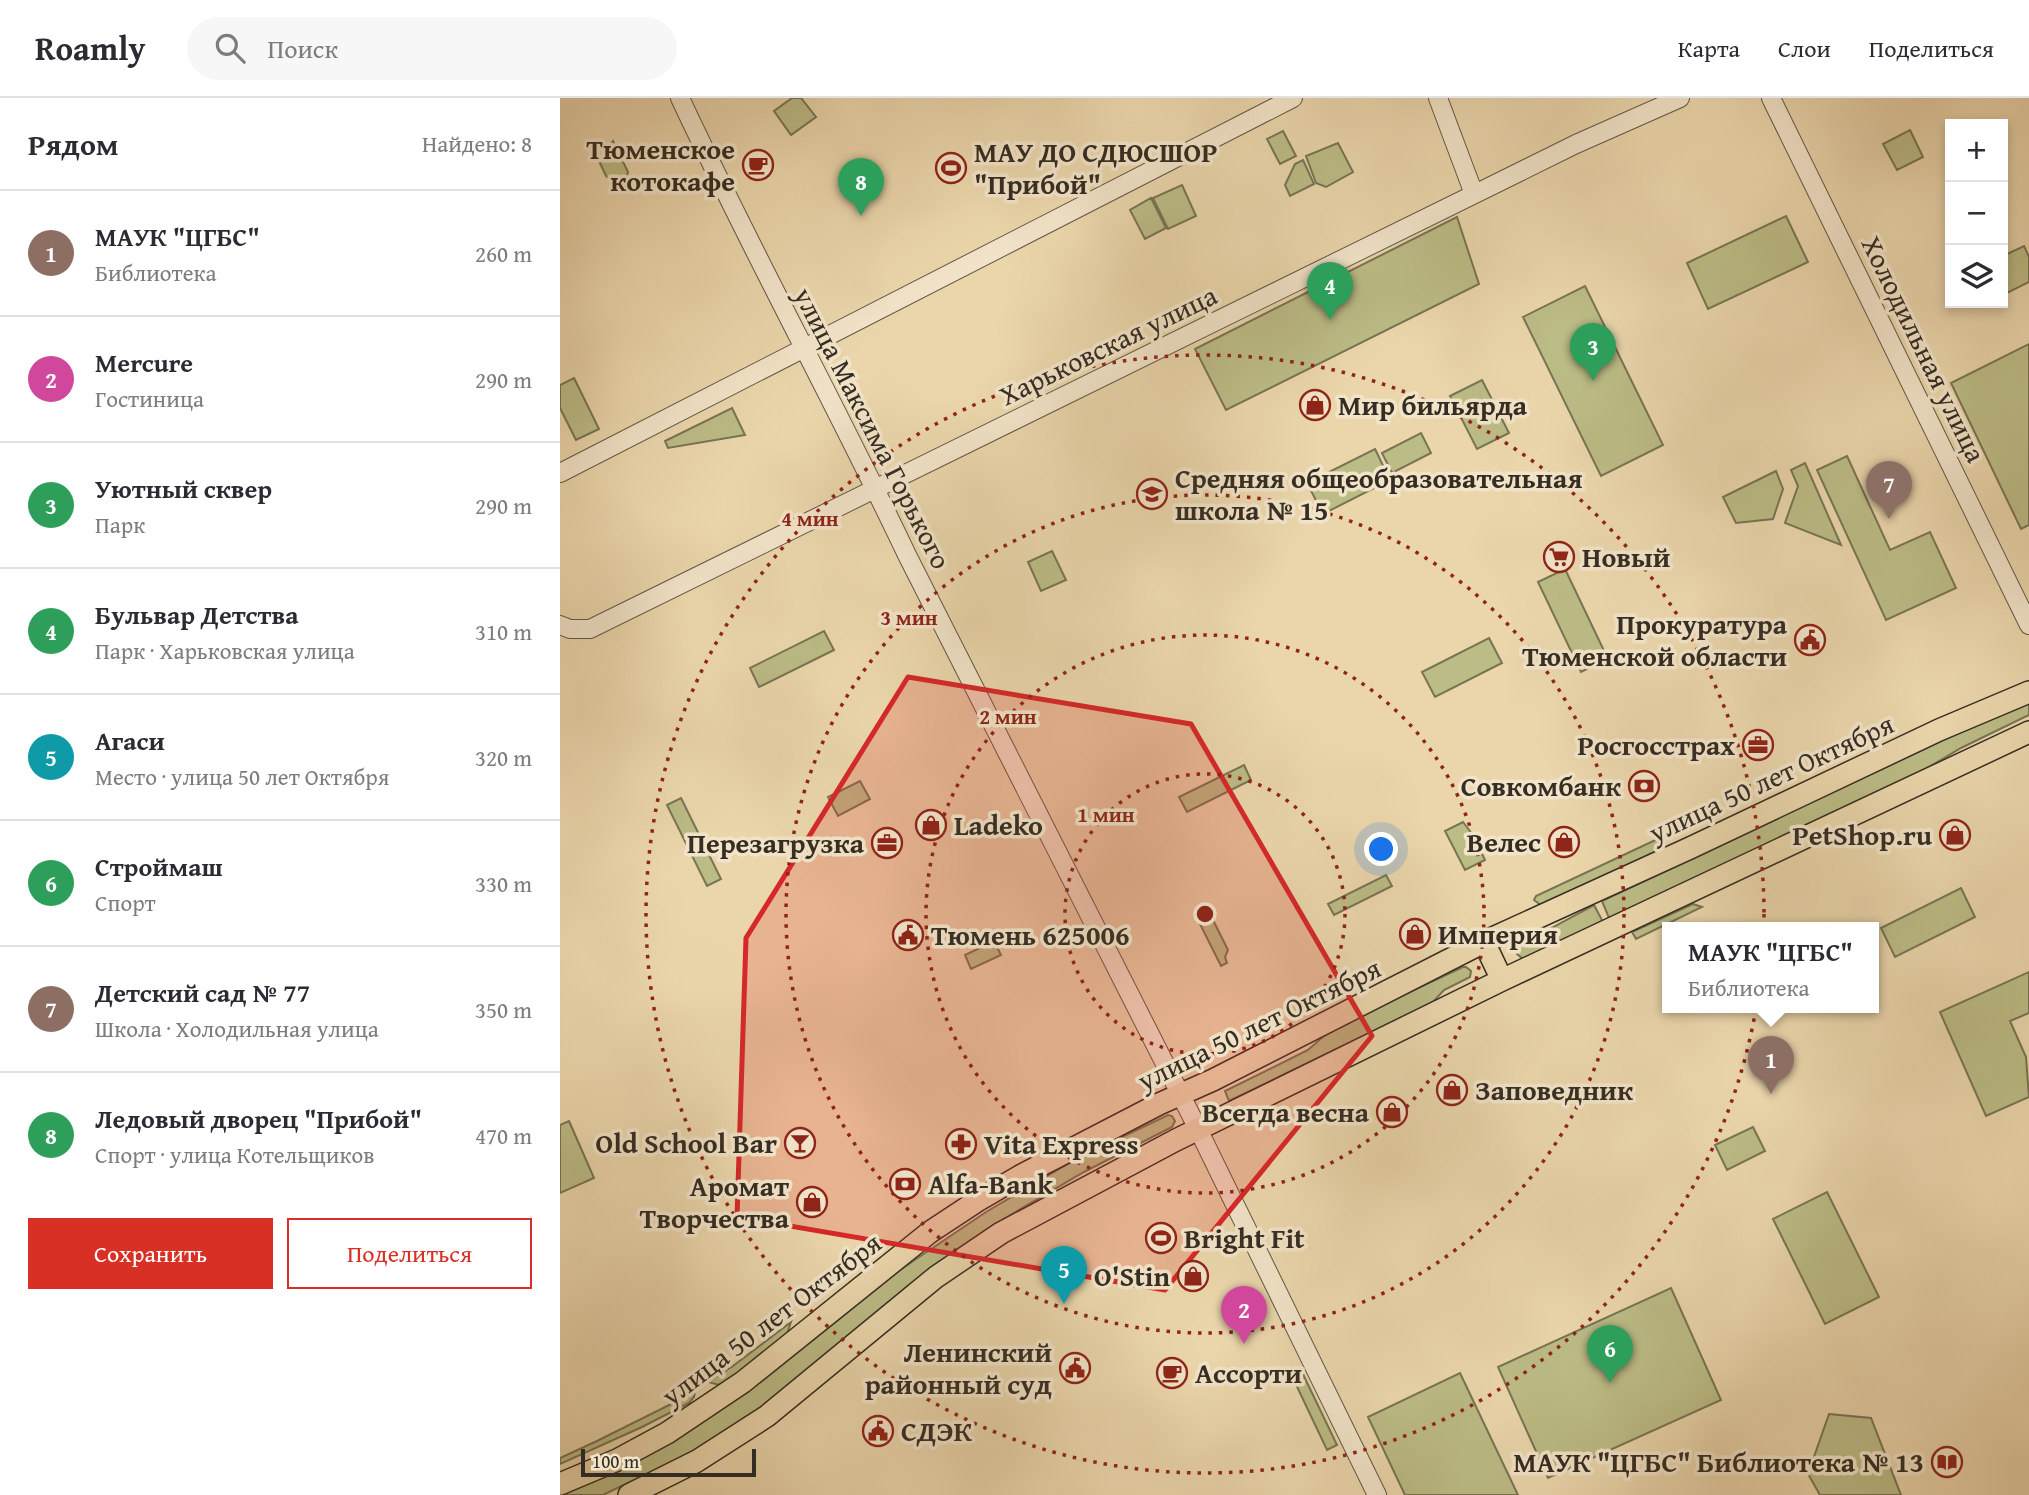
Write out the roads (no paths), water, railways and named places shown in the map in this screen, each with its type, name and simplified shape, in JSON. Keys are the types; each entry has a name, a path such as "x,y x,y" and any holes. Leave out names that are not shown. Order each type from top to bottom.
{"main road":[{"name":"улица 50 лет Октября","path":"560,1484 617,1460 667,1433 743,1382 930,1233 1020,1176 1484,943 1939,730 2029,692"},
{"path":"629,1495 697,1461 767,1416 936,1277 1001,1233 1198,1129 1502,980 2029,732"},
{"path":"1484,943 1502,980"}],"street":[{"name":"улица Максима Горького","path":"680,98 731,206 1198,1129 1377,1495"},
{"path":"560,472 1293,98"},
{"path":"1438,98 1474,194"},
{"name":"Харьковская улица","path":"560,625 570,629 590,629 1474,194 1680,98"},
{"name":"Холодильная улица","path":"1771,98 2029,625"}],"place":[{"name":"Тюменское котокафе","path":"758,165"},
{"name":"МАУ ДО СДЮСШОР \"Прибой\"","path":"951,168"},
{"name":"Ледовый дворец \"Прибой\"","path":"861,216"},
{"name":"Бульвар Детства","path":"1330,320"},
{"name":"Уютный сквер","path":"1593,381"},
{"name":"Мир бильярда","path":"1315,405"},
{"name":"Средняя общеобразовательная школа № 15","path":"1152,494"},
{"name":"Детский сад № 77","path":"1889,519"},
{"name":"Новый","path":"1559,557"},
{"name":"Прокуратура Тюменской области","path":"1810,640"},
{"name":"Росгосстрах","path":"1758,745"},
{"name":"Совкомбанк","path":"1644,786"},
{"name":"Ladeko","path":"931,825"},
{"name":"PetShop.ru","path":"1955,835"},
{"name":"Велес","path":"1564,842"},
{"name":"Перезагрузка","path":"887,843"},
{"name":"Империя","path":"1415,934"},
{"name":"Тюмень 625006","path":"908,935"},
{"name":"Заповедник","path":"1452,1090"},
{"name":"МАУК \"ЦГБС\"","path":"1771,1094"},
{"name":"Всегда весна","path":"1392,1112"},
{"name":"Old School Bar","path":"800,1143"},
{"name":"Vita Express","path":"961,1144"},
{"name":"Alfa-Bank","path":"905,1184"},
{"name":"Аромат Творчества","path":"812,1202"},
{"name":"Bright Fit","path":"1161,1238"},
{"name":"O'Stin","path":"1193,1276"},
{"name":"Агаси","path":"1064,1304"},
{"name":"Mercure","path":"1244,1344"},
{"name":"Ленинский районный суд","path":"1075,1368"},
{"name":"Ассорти","path":"1172,1373"},
{"name":"Строймаш","path":"1610,1383"},
{"name":"СДЭК","path":"878,1431"},
{"name":"МАУК \"ЦГБС\" Библиотека № 13","path":"1947,1462"}]}
